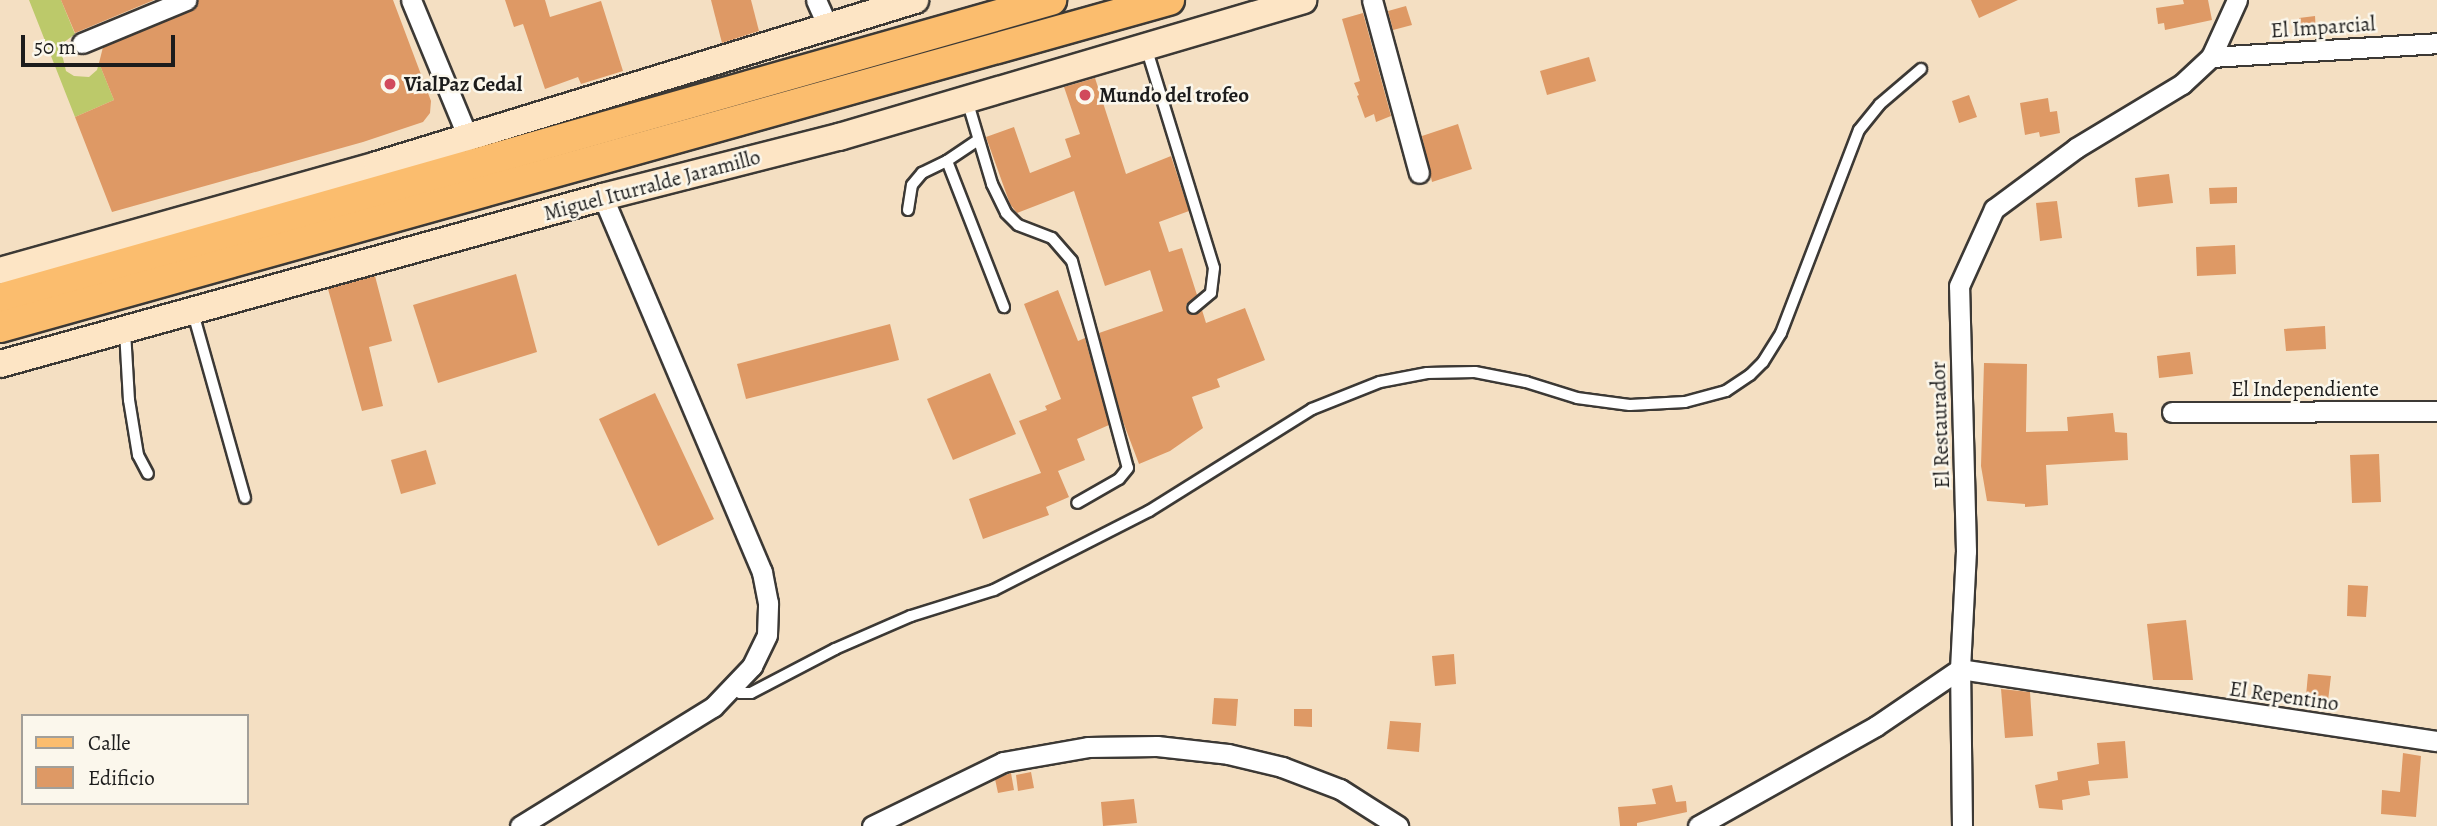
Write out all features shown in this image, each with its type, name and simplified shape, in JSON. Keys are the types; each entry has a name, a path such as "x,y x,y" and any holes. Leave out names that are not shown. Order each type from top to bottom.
{"main road":[{"path":"0,271 377,164 915,0"},
{"path":"0,299 1051,0"},
{"name":"Miguel Iturralde Jaramillo","path":"0,327 1169,0"},
{"name":"Miguel Iturralde Jaramillo","path":"0,364 125,327 603,197 839,137 1303,0"}],"street":[{"path":"82,43 186,0"},
{"path":"411,0 467,135"},
{"path":"816,0 827,25"},
{"path":"1372,0 1419,173"},
{"name":"El Restaurador","path":"1962,826 1961,669 1966,551 1959,286 1994,209 2076,148 2182,84 2211,57 2237,0"},
{"name":"El Imparcial","path":"2211,57 2437,43"},
{"path":"520,826 713,707 752,666 767,635 768,603 762,572 603,197"},
{"name":"El Independiente","path":"2172,412 2437,411"},
{"path":"1698,826 1876,726 1961,669"},
{"name":"El Repentino","path":"1961,669 2125,696 2437,741"},
{"path":"872,826 1003,762 1088,747 1157,746 1228,754 1282,767 1340,789 1398,826"}],"lane":[{"path":"1146,46 1214,268 1210,293 1193,308"},
{"path":"732,687 740,693 751,693 835,649 911,616 994,590 1149,511 1312,409 1380,382 1427,373 1475,372 1526,382 1577,398 1630,405 1685,402 1726,391 1750,375 1763,362 1781,333 1859,130 1880,104 1920,69"},
{"path":"967,99 992,184 1006,213 1018,225 1052,238 1072,261 1128,468 1119,479 1077,503"},
{"path":"908,210 912,185 922,173 947,161 978,140"},
{"path":"947,161 1004,307"},
{"path":"191,309 245,498"},
{"path":"125,327 127,390 138,455 148,474"}],"green space":[{"path":"29,0 61,0 75,34 63,43 61,50 66,71 74,76 89,77 97,70 99,63 114,100 75,117"}],"building":[{"path":"61,0 154,0 75,33"},
{"path":"198,0 393,0 431,101 430,113 423,122 363,142 112,212 75,117 114,100 99,63 103,47 191,11"},
{"path":"505,0 545,0 550,17 601,1 623,71 581,84 578,77 545,89 523,24 514,27"},
{"path":"711,0 751,0 759,31 722,43"},
{"path":"1971,0 2018,0 1979,18"},
{"path":"2183,0 2208,0 2212,20 2165,30 2164,23 2158,24 2156,8 2184,4"},
{"path":"1406,6 1412,25 1393,30 1388,11"},
{"path":"1363,13 1391,116 1376,122 1374,114 1365,118 1357,96 1359,95 1354,83 1360,81 1342,19"},
{"path":"2315,16 2316,34 2300,36 2299,18"},
{"path":"1589,57 1596,81 1547,95 1540,71"},
{"path":"1095,78 1126,174 1171,156 1189,211 1159,222 1169,252 1182,248 1197,295 1186,305 1187,312 1194,315 1202,310 1206,323 1245,308 1265,360 1217,379 1220,387 1192,397 1203,428 1170,451 1139,464 1122,419 1099,333 1163,311 1150,270 1105,286 1074,191 1017,213 1010,204 986,137 1014,127 1030,173 1071,157 1065,139 1080,134 1064,87"},
{"path":"1969,95 1977,117 1959,123 1952,101"},
{"path":"2048,98 2050,112 2057,111 2060,133 2040,137 2039,132 2025,135 2020,103"},
{"path":"1458,124 1472,169 1432,182 1422,136"},
{"path":"2169,174 2173,203 2138,207 2135,178"},
{"path":"2237,187 2237,203 2210,204 2209,188"},
{"path":"2057,201 2062,238 2040,241 2036,203"},
{"path":"2235,245 2236,274 2197,276 2196,247"},
{"path":"516,274 537,352 438,383 413,305"},
{"path":"375,276 392,341 369,347 383,406 362,411 328,289"},
{"path":"1058,290 1078,341 1085,338 1109,425 1077,439 1085,460 1058,471 1069,497 1046,507 1049,515 983,539 969,499 1041,473 1019,421 1047,410 1045,406 1061,399 1024,304"},
{"path":"890,324 899,360 746,399 737,364"},
{"path":"2325,326 2326,349 2286,351 2284,329"},
{"path":"2190,352 2193,374 2159,378 2157,356"},
{"path":"1984,363 2027,364 2026,432 2068,431 2067,417 2113,413 2115,432 2127,433 2128,460 2046,465 2048,505 2025,507 2025,504 1987,501 1981,466"},
{"path":"990,373 1016,434 953,460 927,399"},
{"path":"655,393 714,519 658,546 599,419"},
{"path":"426,450 436,484 401,494 391,460"},
{"path":"2379,454 2381,502 2352,503 2350,455"},
{"path":"2348,585 2368,586 2366,617 2347,616"},
{"path":"2186,620 2193,680 2153,680 2147,624"},
{"path":"1454,654 1456,684 1435,686 1432,656"},
{"path":"2308,674 2331,676 2327,709 2305,707"},
{"path":"2001,689 2030,692 2033,736 2005,738"},
{"path":"1214,698 1238,699 1236,726 1212,724"},
{"path":"1294,709 1312,709 1312,727 1294,726"},
{"path":"1390,721 1421,723 1419,752 1387,749"},
{"path":"2125,741 2128,778 2088,781 2090,795 2062,800 2063,810 2039,808 2035,785 2058,780 2057,772 2099,764 2097,743"},
{"path":"2403,753 2421,756 2416,817 2381,814 2382,790 2400,792"},
{"path":"1031,772 1034,788 1018,791 1016,775"},
{"path":"1011,773 1014,790 998,793 995,779"},
{"path":"1672,785 1676,802 1686,801 1687,812 1637,823 1637,826 1620,826 1618,807 1656,804 1652,789"},
{"path":"1134,799 1137,823 1103,826 1101,802"}],"place":[{"name":"VialPaz Cedal","path":"390,84"},
{"name":"Mundo del trofeo","path":"1085,95"}]}
